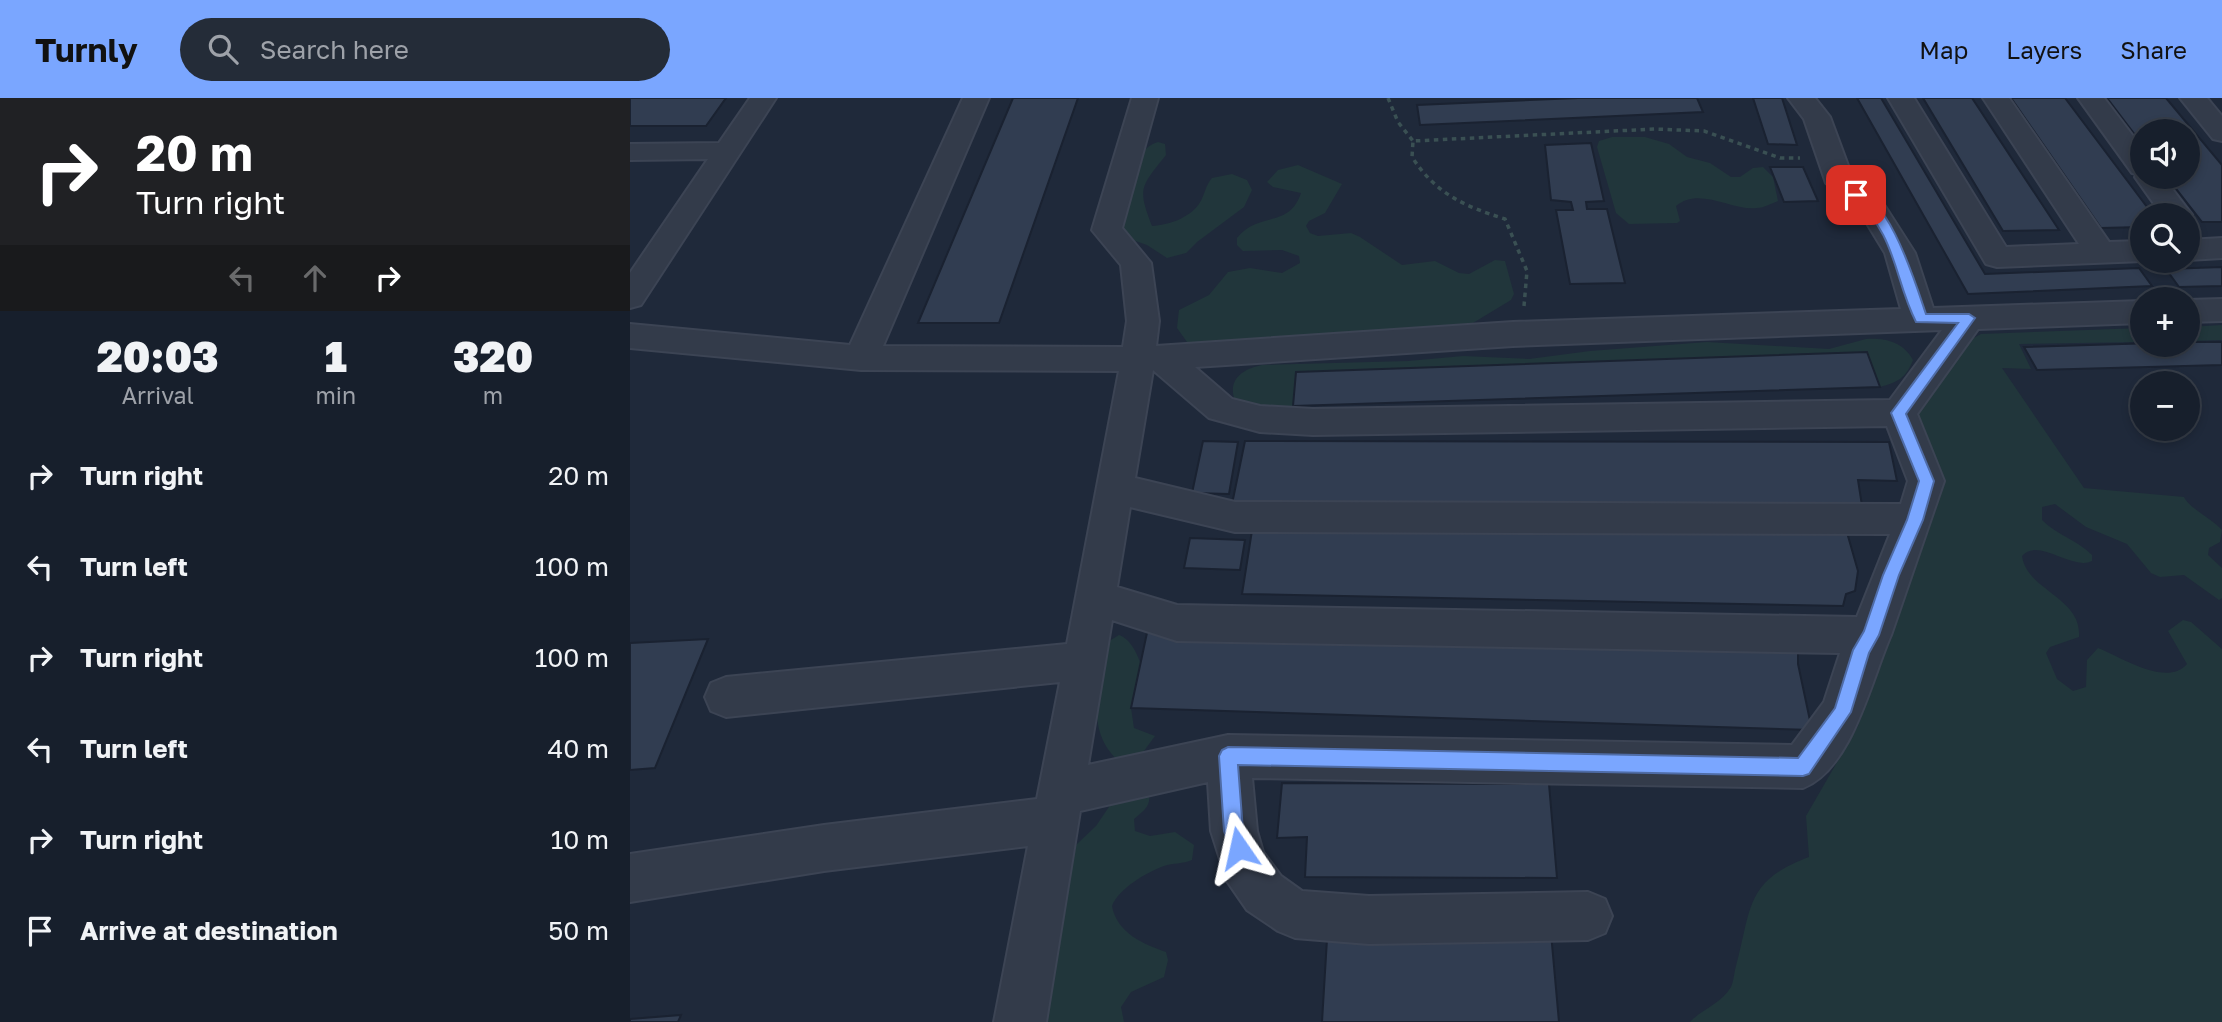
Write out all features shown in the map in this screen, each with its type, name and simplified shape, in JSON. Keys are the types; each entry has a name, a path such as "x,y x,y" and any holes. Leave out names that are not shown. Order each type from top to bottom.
{"lane":[{"path":"630,297 763,98"},
{"path":"861,358 976,98"},
{"path":"1020,1022 1113,488 1150,359 1136,263 1107,230 1145,98"},
{"path":"1801,98 1817,117 1840,183 1871,206 1900,253 1920,319"},
{"path":"1901,98 1997,257 2130,252"},
{"path":"1996,98 2101,253"},
{"path":"2091,98 2130,151"},
{"path":"2193,98 2222,133"},
{"path":"630,152 727,151"},
{"path":"2200,311 2222,310"},
{"path":"630,336 861,358 1150,359 1513,334 2130,312"},
{"path":"1899,413 1969,318"},
{"path":"1150,359 1221,409 1260,419 1313,422 1899,413"},
{"path":"630,878 824,848 1058,807 1228,756 1803,767 1842,712 1861,650 1871,635 1891,575 1915,520 1926,481 1899,413"},
{"path":"1113,488 1235,517 1915,520"},
{"path":"1094,598 1177,623 1871,635"},
{"path":"726,697 1083,661"},
{"path":"1228,756 1234,831 1244,864 1264,893 1295,914 1369,920 1588,916"}],"path":[{"path":"1388,98 1398,122 1413,141 1412,157 1437,192 1455,204 1505,219 1526,258 1531,288 1513,334"},
{"path":"1413,141 1655,129 1704,131 1780,158 1832,159"}],"green space":[{"path":"1612,137 1645,137 1669,144 1687,157 1710,163 1731,177 1740,177 1753,168 1763,167 1773,177 1778,201 1762,207 1747,208 1695,198 1676,206 1680,221 1677,223 1629,224 1616,213 1597,147 1599,141"},
{"path":"1158,142 1165,144 1166,155 1151,174 1143,195 1152,226 1172,222 1190,213 1199,204 1212,178 1232,174 1247,180 1252,190 1244,207 1186,253 1167,258 1147,245 1121,236 1115,217 1135,163 1149,146"},
{"path":"1298,165 1342,184 1325,213 1309,221 1306,226 1310,233 1318,236 1351,233 1402,265 1435,261 1459,273 1469,274 1495,260 1505,261 1514,294 1511,300 1468,326 1392,329 1349,335 1242,342 1187,342 1177,328 1179,310 1209,295 1228,272 1250,268 1282,273 1300,263 1299,256 1282,250 1243,251 1237,245 1237,238 1245,230 1281,216 1296,204 1301,193 1273,187 1267,182 1278,170"},
{"path":"2222,325 2222,340 2200,341 2200,326"},
{"path":"2130,328 2130,342 2019,344 2031,369 2002,368 2084,488 2184,497 2190,505 2222,530 2220,542 2209,548 2208,555 2222,568 2222,598 2219,600 2184,575 2160,577 2151,573 2127,544 2086,527 2055,504 2042,507 2042,520 2086,550 2092,555 2092,561 2075,562 2037,550 2022,556 2033,578 2064,603 2078,623 2079,637 2050,647 2046,653 2057,679 2073,691 2086,687 2087,660 2098,648 2156,672 2178,671 2187,664 2168,631 2183,620 2191,622 2222,649 2222,1022 1690,1022 1722,998 1731,987 1749,912 1762,886 1788,866 1809,857 1806,816 1858,726 1938,501 1942,481 1911,421 1924,407 1970,340 1981,334"},
{"path":"1866,339 1887,340 1904,349 1913,360 1904,375 1897,381 1880,387 1866,352 1297,372 1293,406 1281,410 1235,401 1233,393 1238,376 1262,365 1408,361 1463,356 1529,359 1590,351 1707,342 1829,349"},
{"path":"1119,635 1132,645 1144,672 1131,708 1134,728 1155,736 1141,755 1119,761 1101,736 1097,706 1106,643"},
{"path":"1149,794 1148,806 1134,819 1135,831 1150,836 1175,832 1194,845 1192,860 1150,872 1120,893 1112,906 1119,923 1132,936 1166,952 1168,960 1164,977 1131,992 1121,1007 1124,1022 1044,1022 1076,845 1096,826 1113,801"}],"building":[{"path":"630,98 726,98 706,126 630,126"},
{"path":"1013,98 1078,98 999,323 918,323"},
{"path":"1578,98 1697,98 1703,112 1420,125 1417,105"},
{"path":"1753,98 1782,98 1797,145 1768,144"},
{"path":"1857,98 1881,98 1985,274 2130,268 2130,273 2143,273 2152,286 1968,294"},
{"path":"1923,98 1972,98 2059,230 2003,231"},
{"path":"2011,98 2065,98 2130,184 2130,189 2133,189 2144,203 2130,203 2130,227 2101,228"},
{"path":"2107,98 2166,98 2184,119 2130,119 2130,128"},
{"path":"2200,139 2222,165 2222,222 2202,222 2200,203 2187,203 2176,189 2200,189"},
{"path":"1591,143 1604,201 1586,202 1587,209 1607,209 1625,283 1570,284 1556,210 1573,210 1571,202 1551,200 1545,145"},
{"path":"1770,167 1803,167 1818,201 1784,202"},
{"path":"2222,267 2222,286 2179,287 2169,273 2200,273 2200,268"},
{"path":"2200,342 2222,342 2222,365 2037,370 2024,347 2130,344 2130,357 2200,357"},
{"path":"1867,352 1880,387 1293,406 1296,372"},
{"path":"1203,441 1238,442 1229,494 1192,493"},
{"path":"1245,441 1889,442 1897,481 1858,480 1863,512 1232,504"},
{"path":"1253,524 1846,529 1858,571 1855,591 1846,594 1843,606 1242,594"},
{"path":"1190,538 1245,540 1240,570 1184,568"},
{"path":"1148,628 1798,643 1798,664 1812,730 1131,708"},
{"path":"708,639 655,768 630,770 630,643"},
{"path":"1282,783 1549,784 1557,878 1305,877 1307,837 1277,838"},
{"path":"1551,933 1559,1022 1322,1022 1327,939"},
{"path":"681,1015 678,1022 630,1022 630,1019"}],"route":[{"path":"1239,848 1234,831 1228,756 1803,767 1842,712 1861,650 1871,635 1891,575 1915,520 1926,481 1899,413 1969,318 1920,319 1900,253 1871,206 1856,195"}]}
